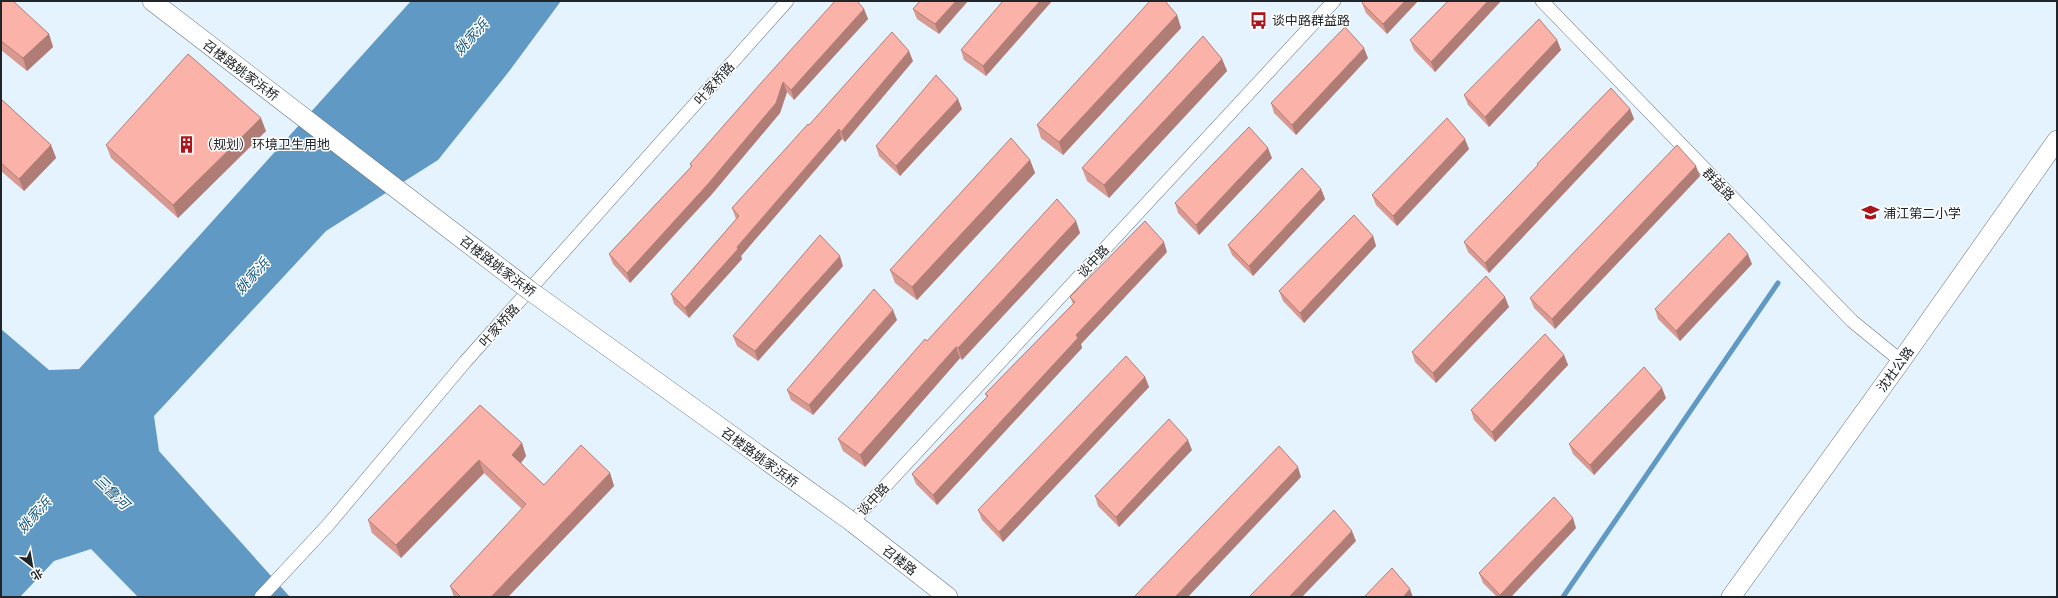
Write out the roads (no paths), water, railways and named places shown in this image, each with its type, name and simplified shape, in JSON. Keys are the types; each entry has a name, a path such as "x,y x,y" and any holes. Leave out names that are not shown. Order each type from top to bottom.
{"street":[{"name":"召楼路姚家浜桥","path":"152,1 529,290 852,522"},
{"name":"叶家桥路","path":"261,597 328,525 465,362 787,1"},
{"name":"谈中路","path":"852,522 1334,1"},
{"name":"群益路","path":"1542,1 1852,321 1901,361"},
{"name":"沈杜公路","path":"1731,597 1901,361 2057,140"},
{"name":"召楼路","path":"852,522 948,597"}],"water":[{"path":"411,1 561,1 507,74 438,160 326,231 154,416 159,451 290,597 138,597 91,549 54,561 20,597 1,597 1,329 49,370 79,369"}],"waterway":[{"path":"1563,597 1778,283"}],"place":[{"name":"谈中路群益路","path":"1259,20"},
{"name":"（规划）环境卫生用地","path":"187,144"},
{"name":"浦江第二小学","path":"1870,213"}],"water label":[{"name":"姚家浜","path":"471,37"},
{"name":"姚家浜","path":"252,276"},
{"name":"三鲁河","path":"112,492"},
{"name":"姚家浜","path":"34,515"}]}
